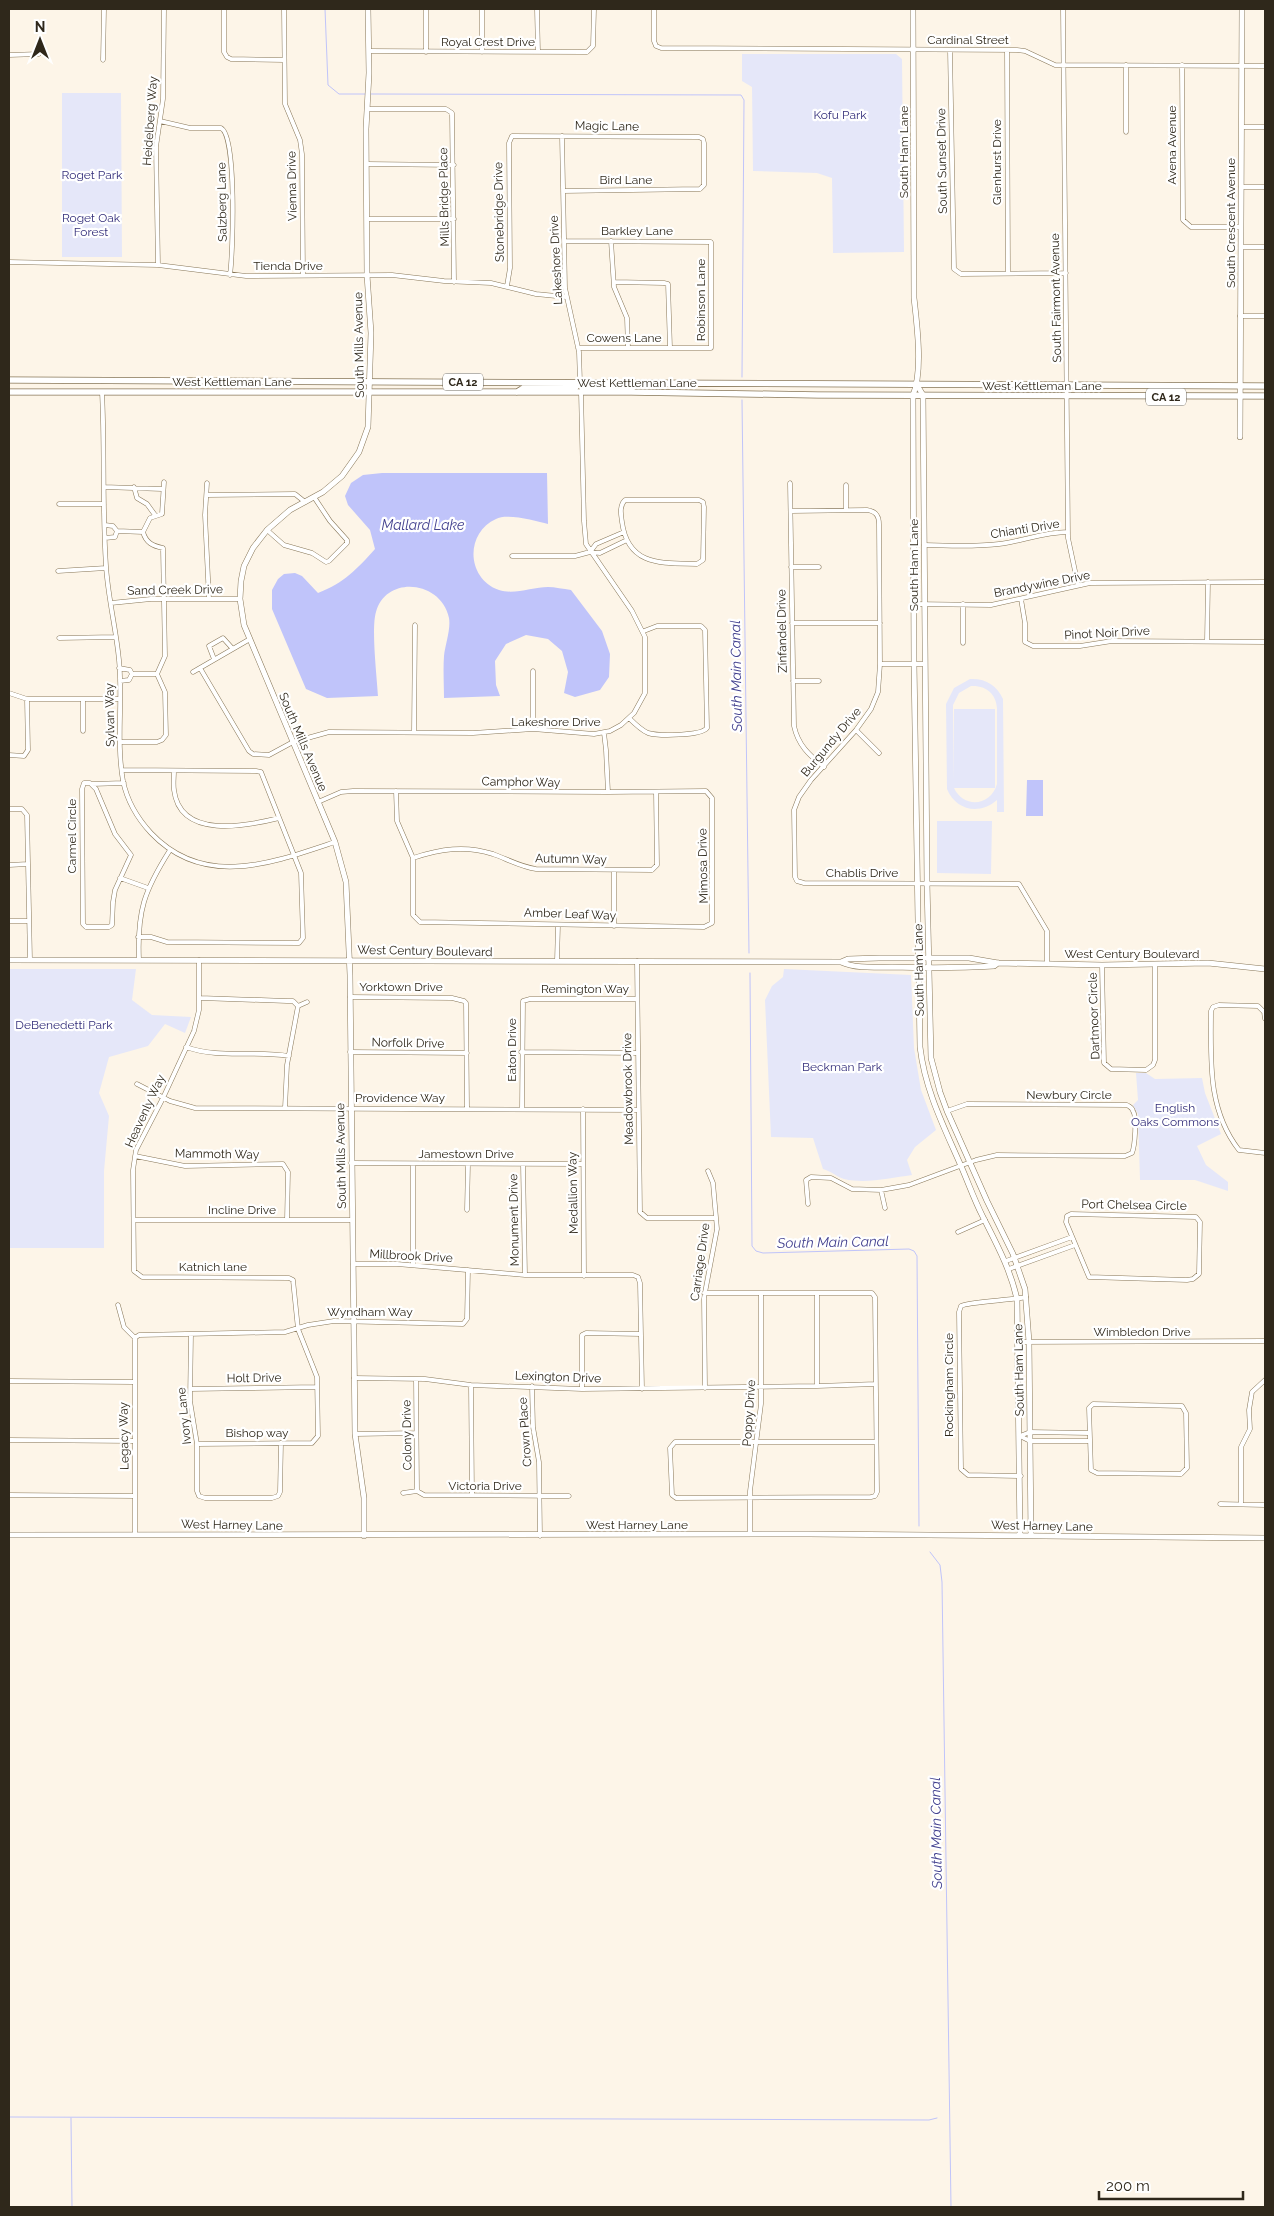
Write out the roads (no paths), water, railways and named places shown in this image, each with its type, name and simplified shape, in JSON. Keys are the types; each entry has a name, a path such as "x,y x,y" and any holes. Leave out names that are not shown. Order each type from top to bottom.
{"main road":[{"name":"South Mills Avenue","path":"364,1536 364,1498 355,1434 346,882 335,842 244,625 240,599 244,566 253,548 267,530 290,510 314,497 342,476 359,452 368,427 371,333 367,275 368,9"},
{"name":"South Ham Lane","path":"913,9 914,298 918,332 917,385 912,395 913,604 922,1060 933,1104 985,1220 1006,1261 1018,1299 1021,1476 1020,1536"},
{"name":"South Crescent Avenue","path":"1240,437 1242,9"},
{"name":"West Kettleman Lane","path":"9,380 1265,386"},
{"path":"517,392 525,387 576,387 580,382"},
{"path":"581,392 586,387 633,387 642,383"},
{"path":"917,385 923,395"},
{"name":"West Kettleman Lane","path":"9,392 581,392 1265,396"},
{"name":"South Ham Lane","path":"923,395 927,883 931,1058 947,1111 1015,1258 1027,1297 1031,1536"},
{"name":"West Century Boulevard","path":"9,960 842,962 863,958 970,958 998,963 1102,965 1208,963 1265,969"},
{"name":"West Century Boulevard","path":"842,962 848,965 920,968 994,966 998,963"},
{"name":"West Harney Lane","path":"9,1535 540,1536 750,1534 1265,1538"}],"street":[{"path":"103,60 104,9"},
{"name":"Heidelberg Way","path":"158,265 156,147 164,93 164,9"},
{"path":"224,9 224,52 227,57 231,59 284,60"},
{"name":"Vienna Drive","path":"284,9 285,104 302,148 303,276"},
{"path":"426,9 426,52"},
{"path":"482,9 482,52"},
{"path":"538,9 538,52"},
{"name":"Royal Crest Drive","path":"369,51 587,52 593,46 594,9"},
{"name":"Cardinal Street","path":"654,9 654,41 659,48 1007,50 1024,51 1055,65 1265,66"},
{"name":"South Fairmont Avenue","path":"1063,9 1068,532 1072,562 1078,585"},
{"name":"South Sunset Drive","path":"950,50 953,267 955,272 961,274 1008,273"},
{"name":"Glenhurst Drive","path":"1007,50 1008,273"},
{"path":"9,55 39,54"},
{"path":"1126,65 1126,132"},
{"name":"Avena Avenue","path":"1182,65 1182,216 1186,224 1191,226 1241,227"},
{"name":"Mills Bridge Place","path":"367,109 446,109 452,112 454,282"},
{"name":"Salzberg Lane","path":"160,121 190,128 221,128 224,130 232,168 233,250 230,275"},
{"path":"1242,127 1265,128"},
{"name":"Magic Lane","path":"511,137 515,135 698,137 703,139 704,187 690,190"},
{"name":"Lakeshore Drive","path":"562,136 566,297 578,348 580,382"},
{"name":"Stonebridge Drive","path":"507,286 510,268 508,142 511,137"},
{"path":"367,164 454,165"},
{"path":"1241,187 1265,187"},
{"name":"Bird Lane","path":"563,191 690,190"},
{"path":"368,219 454,219"},
{"name":"Barkley Lane","path":"564,241 711,242"},
{"path":"611,241 614,282 627,318 628,348"},
{"name":"Robinson Lane","path":"670,348 711,348 711,242"},
{"path":"1241,247 1265,247"},
{"name":"Tienda Drive","path":"9,262 158,265 230,275 399,276 454,282 485,282 536,294 566,297"},
{"path":"1008,273 1066,273"},
{"path":"614,282 668,284 670,348"},
{"path":"1240,316 1265,316"},
{"name":"Cowens Lane","path":"578,348 670,348"},
{"name":"Sylvan Way","path":"102,392 106,568 120,668 122,770 129,798 146,827 170,850 199,863 223,867 257,864 335,842"},
{"path":"581,392 584,532 586,544 590,552 644,631 658,626 701,626 705,630 707,728 698,734 651,734 640,729 629,718"},
{"path":"157,674 165,656 163,548 150,544 144,538 143,532 146,522 155,515 162,514 162,489 164,482"},
{"path":"208,483 205,515 209,599"},
{"name":"Zinfandel Drive","path":"790,483 794,726 796,735 805,751 824,767"},
{"path":"791,511 846,510 846,485"},
{"path":"104,487 162,489"},
{"path":"134,487 137,498 148,504 155,515"},
{"path":"207,495 295,494 305,502"},
{"path":"267,530 284,545 312,553 326,562 329,561 347,544 347,540 330,521 314,497"},
{"path":"625,500 699,500 704,504 705,552 700,563 648,561 627,540 621,512 622,504 625,500"},
{"path":"59,504 104,504"},
{"name":"Burgundy Drive","path":"798,881 795,877 794,810 799,796 856,730 876,701 878,692 880,623 878,516 870,510 846,510"},
{"path":"104,525 113,526 117,531 143,532"},
{"path":"105,538 115,537 117,531"},
{"path":"590,552 596,544 624,532"},
{"name":"Chianti Drive","path":"924,545 1001,544 1044,533 1068,532"},
{"path":"512,556 575,556 590,552 600,553 627,540"},
{"path":"791,567 819,566"},
{"path":"58,571 106,568"},
{"path":"1207,641 1208,582"},
{"name":"Brandywine Drive","path":"913,604 991,604 1090,583 1265,582"},
{"name":"Sand Creek Drive","path":"111,603 130,600 240,599"},
{"name":"Pinot Noir Drive","path":"1021,599 1025,623 1025,642 1027,645 1080,646 1112,640 1265,642"},
{"path":"963,604 963,643"},
{"path":"792,623 880,623"},
{"path":"414,733 415,624"},
{"name":"Lakeshore Drive","path":"200,668 251,753 269,755 293,742 328,732 414,733 533,730 604,732 621,725 629,718 640,704 645,693 646,650 644,631"},
{"path":"58,638 116,637"},
{"path":"214,659 209,646 223,638 232,648"},
{"path":"193,672 250,639"},
{"path":"880,664 925,664"},
{"path":"120,668 130,670 132,674"},
{"path":"533,730 534,671"},
{"path":"132,674 157,674"},
{"path":"120,681 129,680 132,674"},
{"path":"121,742 157,742 164,739 166,692 157,674"},
{"path":"793,681 819,681"},
{"path":"9,693 27,699 120,699"},
{"path":"9,755 24,756 28,750 27,699"},
{"path":"83,699 83,731"},
{"path":"856,730 879,753"},
{"path":"604,732 608,792"},
{"path":"122,770 261,772 302,879 303,938 299,943 167,942 151,936 138,936"},
{"path":"174,771 174,792 182,810 205,824 240,827 279,818"},
{"path":"92,784 124,783"},
{"name":"Carmel Circle","path":"84,784 92,784 96,789 115,834 130,855 112,902 112,925 109,928 84,926 82,787 84,784"},
{"name":"Camphor Way","path":"318,802 341,792 656,792 703,790 710,794 712,808"},
{"path":"396,791 397,821 413,858"},
{"name":"Autumn Way","path":"413,858 438,850 467,849 494,854 528,868 652,870 657,865 656,792"},
{"name":"Mimosa Drive","path":"711,925 713,917 712,808"},
{"path":"9,809 22,809 28,825 30,960"},
{"path":"138,960 139,920 148,888 170,850"},
{"name":"Amber Leaf Way","path":"413,858 414,917 420,922 518,922 558,925 704,927 711,925"},
{"path":"9,865 28,864"},
{"path":"614,870 614,926"},
{"path":"120,878 148,888"},
{"name":"Chablis Drive","path":"798,881 804,883 1019,884 1047,931 1047,964"},
{"path":"9,921 28,920"},
{"path":"557,961 558,925"},
{"name":"Heavenly Way","path":"137,1275 134,1271 135,1156 197,1021 200,998 199,960"},
{"name":"Meadowbrook Drive","path":"636,961 640,1212 642,1216 647,1218 716,1218"},
{"name":"Dartmoor Circle","path":"1102,965 1104,1063 1111,1069 1146,1070 1153,1065 1154,1060 1154,964"},
{"name":"Yorktown Drive","path":"349,997 452,998 464,1000 466,1003 467,1053"},
{"path":"200,998 287,1000 293,1001 298,1006"},
{"name":"Eaton Drive","path":"522,1108 521,1004 525,999 532,999"},
{"name":"Remington Way","path":"532,999 637,999"},
{"path":"298,1006 307,1002"},
{"path":"1265,1019 1264,1012 1258,1006 1219,1004 1213,1007 1211,1011 1212,1087 1221,1118 1239,1150 1265,1153"},
{"path":"285,1108 285,1080 298,1006"},
{"path":"186,1047 213,1054 289,1056"},
{"name":"Norfolk Drive","path":"350,1052 467,1053"},
{"path":"521,1052 638,1053"},
{"path":"467,1053 467,1108"},
{"name":"Providence Way","path":"138,1084 163,1098 180,1105 195,1108 638,1110"},
{"name":"Newbury Circle","path":"947,1111 967,1104 1127,1105 1134,1111 1134,1148 1128,1156 997,1155 970,1162"},
{"name":"Medallion Way","path":"583,1109 584,1276"},
{"name":"Mammoth Way","path":"135,1156 185,1166 283,1164 286,1167 287,1220"},
{"path":"808,1204 806,1180 811,1177 832,1178 852,1189 881,1190 909,1186 970,1162"},
{"name":"Jamestown Drive","path":"351,1163 582,1164"},
{"path":"413,1164 413,1265"},
{"path":"467,1210 468,1164"},
{"name":"Monument Drive","path":"524,1164 525,1275"},
{"name":"Carriage Drive","path":"705,1388 704,1292 716,1241 713,1182 708,1171"},
{"path":"881,1190 885,1208"},
{"path":"1061,1212 1067,1216"},
{"name":"Port Chelsea Circle","path":"1070,1214 1196,1217 1200,1222 1200,1272 1193,1279 1187,1280 1093,1279 1086,1275 1066,1222 1067,1216 1070,1214"},
{"name":"Incline Drive","path":"134,1220 351,1220"},
{"path":"958,1232 985,1220"},
{"path":"1006,1261 1072,1237"},
{"path":"1009,1269 1075,1245"},
{"name":"Millbrook Drive","path":"352,1264 413,1265 525,1275 633,1275 638,1278 640,1283 641,1334"},
{"name":"Wyndham Way","path":"135,1338 139,1335 274,1333 298,1329 320,1322 464,1324 467,1319 468,1270"},
{"name":"Katnich lane","path":"137,1275 288,1278 295,1284 294,1304 298,1329"},
{"path":"704,1292 872,1293 875,1297 877,1492 875,1496 676,1498 670,1492 670,1448 675,1442 876,1442"},
{"path":"817,1292 817,1386"},
{"name":"Poppy Drive","path":"750,1534 750,1497 758,1443 761,1387 761,1293"},
{"name":"Rockingham Circle","path":"1021,1476 968,1475 961,1470 959,1308 965,1303 1027,1297"},
{"path":"118,1305 124,1327 135,1338"},
{"path":"298,1329 302,1343 314,1365 317,1387"},
{"path":"582,1388 582,1335 586,1333 641,1334 642,1389"},
{"name":"Ivory Lane","path":"191,1334 190,1389 197,1444 197,1491 199,1496 205,1498 272,1498 278,1496 280,1492 281,1443"},
{"name":"Legacy Way","path":"135,1338 133,1382 135,1534"},
{"name":"Wimbledon Drive","path":"1019,1342 1265,1341"},
{"name":"Lexington Drive","path":"354,1378 416,1379 471,1385 642,1389 876,1384"},
{"name":"Colony Drive","path":"416,1379 417,1491"},
{"path":"1241,1504 1241,1447 1250,1429 1249,1410 1252,1392 1265,1380"},
{"path":"9,1381 133,1382"},
{"path":"471,1385 472,1496"},
{"name":"Crown Place","path":"532,1386 533,1427 538,1462 540,1536"},
{"name":"Holt Drive","path":"190,1389 317,1387"},
{"name":"Bishop way","path":"197,1444 312,1442 318,1436 317,1387"},
{"path":"1093,1404 1182,1406 1186,1413 1187,1468 1180,1474 1097,1473 1090,1467 1089,1441 1089,1408 1093,1404"},
{"path":"1020,1436 1030,1432 1089,1433"},
{"path":"355,1434 416,1433"},
{"path":"1020,1436 1030,1440 1089,1441"},
{"path":"9,1440 134,1441"},
{"name":"Victoria Drive","path":"402,1493 417,1491 424,1496 569,1496"},
{"path":"9,1496 135,1496"},
{"path":"1220,1504 1265,1505"}],"water":[{"name":"Mallard Lake","path":"382,473 547,473 548,524 514,517 496,519 479,534 473,555 475,566 480,576 488,584 499,590 511,592 548,587 571,590 602,631 610,654 609,677 600,690 575,697 564,693 568,672 562,651 548,639 526,635 506,644 495,661 496,685 500,696 444,698 444,656 449,632 449,618 444,605 436,596 425,590 413,587 401,588 390,592 382,600 376,612 374,641 378,696 327,698 306,689 272,609 272,590 278,579 284,574 295,573 302,576 318,593 343,580 375,549 370,530 348,505 345,496 351,483 363,475"},
{"path":"1027,780 1043,780 1043,816 1026,816"}],"waterway":[{"path":"325,9 328,85 339,94 367,94"},
{"path":"371,94 741,95 744,100 742,377"},
{"name":"South Main Canal","path":"742,400 749,953"},
{"name":"South Main Canal","path":"750,973 752,1246 756,1251 763,1253 909,1249 914,1251 917,1256 919,1526"},
{"name":"South Main Canal","path":"930,1552 940,1565 942,1582 951,2207"},
{"path":"9,2117 929,2120 937,2118"},
{"path":"71,2118 72,2207"}],"park label":[{"name":"Kofu Park","path":"840,115"},
{"name":"Roget Park","path":"92,175"},
{"name":"Roget Oak Forest","path":"91,225"},
{"name":"DeBenedetti Park","path":"64,1025"},
{"name":"Beckman Park","path":"842,1067"},
{"name":"English Oaks Commons","path":"1175,1115"}]}
